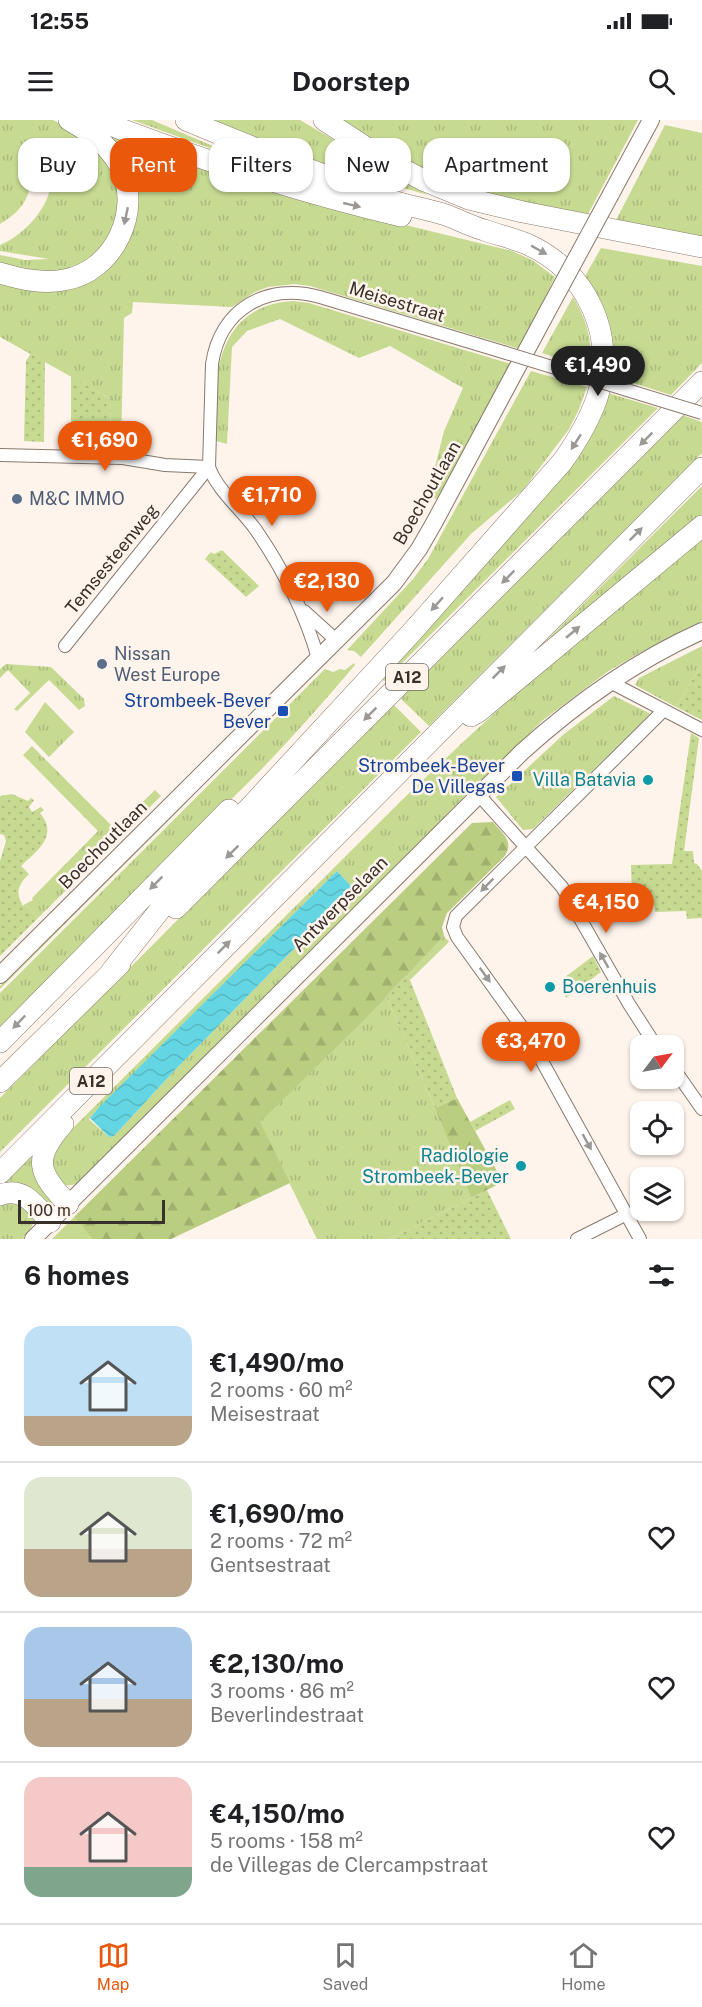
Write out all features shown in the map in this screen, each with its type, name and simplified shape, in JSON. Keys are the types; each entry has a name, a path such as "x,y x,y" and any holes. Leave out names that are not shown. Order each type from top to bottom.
{"highway":[{"path":"0,273 52,282 76,277 104,258 113,249 122,233 128,200 125,177 120,166 104,143 69,120"},
{"path":"97,120 190,155 340,202 417,220 484,230"},
{"path":"111,972 189,873 552,475 583,431 598,396 604,357 603,338 591,302 570,274 545,253 527,244 447,216 388,200 186,120"},
{"path":"324,120 382,158 423,180 469,199 523,212 702,247"},
{"path":"447,216 479,218 702,254"},
{"name":"A12","path":"0,1082 702,382"},
{"name":"A12","path":"0,1173 702,468"},
{"path":"443,729 478,712 702,526"},
{"path":"0,1042 205,833 247,793 293,760"},
{"path":"68,1204 45,1176 42,1168 47,1145 183,989"},
{"path":"0,1195 13,1192 23,1194 50,1222"}],"main road":[{"name":"Boechoutlaan","path":"0,975 394,583 418,549 651,120"},
{"name":"Antwerpselaan","path":"33,1239 478,794 552,724 610,682 657,653 702,631"}],"street":[{"name":"Meisestraat","path":"209,466 213,352 228,323 248,305 264,297 286,293 312,295 702,413"},
{"path":"0,455 123,458 165,465 209,466 215,479 256,530 300,606 318,658"},
{"name":"Temsesteenweg","path":"65,646 209,466"},
{"path":"300,606 336,640"},
{"path":"610,682 702,730"},
{"path":"640,1239 527,1034 457,938 453,927 456,916 664,710"},
{"path":"478,794 562,887 649,1035"},
{"path":"684,1083 702,1109"},
{"path":"577,1239 627,1214"}],"green space":[{"path":"0,120 53,120 74,131 82,138 18,138 18,192 29,192 17,211 0,224"},
{"path":"132,120 152,120 194,138 182,138"},
{"path":"204,120 300,120 331,138 325,138 325,166 313,163 313,138 249,138"},
{"path":"337,120 638,120 587,216 474,192 570,192 570,138 423,138 423,172 411,165 411,138 367,138"},
{"path":"665,125 702,133 702,240 614,224"},
{"path":"99,130 123,138 110,138 110,164"},
{"path":"197,139 209,144 209,148 197,143"},
{"path":"98,152 109,162 110,192 118,192 120,200 110,238 81,266 56,273 0,265 0,255 25,260 49,259 0,251 0,245 26,228 49,192 98,192"},
{"path":"197,162 209,166 209,192 288,192 340,209 512,251 532,260 555,277 520,349 310,286 295,284 268,287 253,293 232,307 133,302 132,313 124,318 121,446 110,444 111,399 0,337 0,279 54,288 130,227 119,192 197,192"},
{"path":"411,185 428,195 411,190"},
{"path":"601,248 702,266 702,363 671,395 611,376 599,299 585,276"},
{"path":"573,297 588,331 591,349 590,369 542,353"},
{"path":"293,301 309,303 514,365 448,487 436,499 427,496 425,489 429,491 444,431 463,388 390,346 359,358 280,319 247,331 232,347 227,444 216,441 215,394 218,371 233,331 248,316 267,306"},
{"path":"31,353 45,361 44,442 24,441 26,361"},
{"path":"531,371 587,387 569,429 523,490 471,534 361,657 354,651 347,650 413,579 428,559"},
{"path":"71,376 111,399 110,444 71,442"},
{"path":"608,393 658,408 384,681 380,677"},
{"path":"682,415 702,422 702,453 429,726 399,697"},
{"path":"702,486 702,516 546,645 544,643"},
{"path":"702,539 702,621 607,672 543,720 78,1184 64,1186 51,1175 54,1151 72,1129 402,800 522,688","holes":["337,871 351,886 348,894 174,1071 114,1136 109,1137 89,1119"]},
{"path":"222,550 259,586 246,597 205,559 211,552 214,554"},
{"path":"702,646 702,664 676,707 635,685 639,678"},
{"path":"354,663 355,665 338,685 266,764 0,1032 0,993 325,669 333,672 340,669 345,670"},
{"path":"6,664 51,667 84,699 85,706 79,710 49,680 17,711 14,709 30,693 8,670 0,678 0,669"},
{"path":"702,664 702,720 676,707"},
{"path":"614,696 649,715 533,829 523,830 496,797 564,734"},
{"path":"45,702 74,732 49,757 25,732"},
{"path":"393,704 421,732 0,1152 0,1098"},
{"path":"691,733 699,738 684,851 693,851 694,863 702,871 702,918 687,919 686,911 655,912 654,905 582,908 577,899 632,897 631,865 672,864"},
{"path":"32,746 115,829 155,790 161,796 38,918 25,904 33,900 32,898 98,831 23,755"},
{"path":"12,794 28,801 31,798 34,800 29,807 32,812 41,807 44,810 40,813 45,821 47,836 39,849 21,866 29,874 20,885 18,893 23,906 25,904 38,918 0,956 0,861 6,841 4,835 0,834 0,796"},
{"path":"188,801 0,989 0,986"},
{"path":"493,822 508,842 507,852 447,913 442,927 444,936 365,1019 260,1122 290,1183 171,1239 92,1239 74,1217 472,823"},
{"path":"444,936 449,942 410,980 406,975"},
{"path":"593,956 601,972 566,998 562,990 569,985 564,978"},
{"path":"406,975 457,1098 435,1108 386,996"},
{"path":"386,996 471,1198 389,1239 317,1239 259,1122"},
{"path":"457,1098 503,1182 471,1198 435,1108"},
{"path":"510,1100 515,1109 475,1131 470,1122"},
{"path":"35,1143 55,1200 48,1207 0,1188 0,1184"},
{"path":"487,1190 511,1239 389,1239"},
{"path":"17,1199 34,1220 32,1226 23,1239 0,1239 0,1201"},
{"path":"74,1217 92,1239 52,1239"}],"water":[{"path":"337,871 351,886 348,894 174,1071 114,1136 109,1137 90,1118 100,1106"}],"place":[{"name":"M&C IMMO","path":"17,499"},
{"name":"Nissan West Europe","path":"102,664"},
{"name":"Strombeek-Bever Bever","path":"283,711"},
{"name":"Strombeek-Bever De Villegas","path":"517,776"},
{"name":"Villa Batavia","path":"648,780"},
{"name":"Boerenhuis","path":"550,987"},
{"name":"Radiologie Strombeek-Bever","path":"521,1166"}]}
